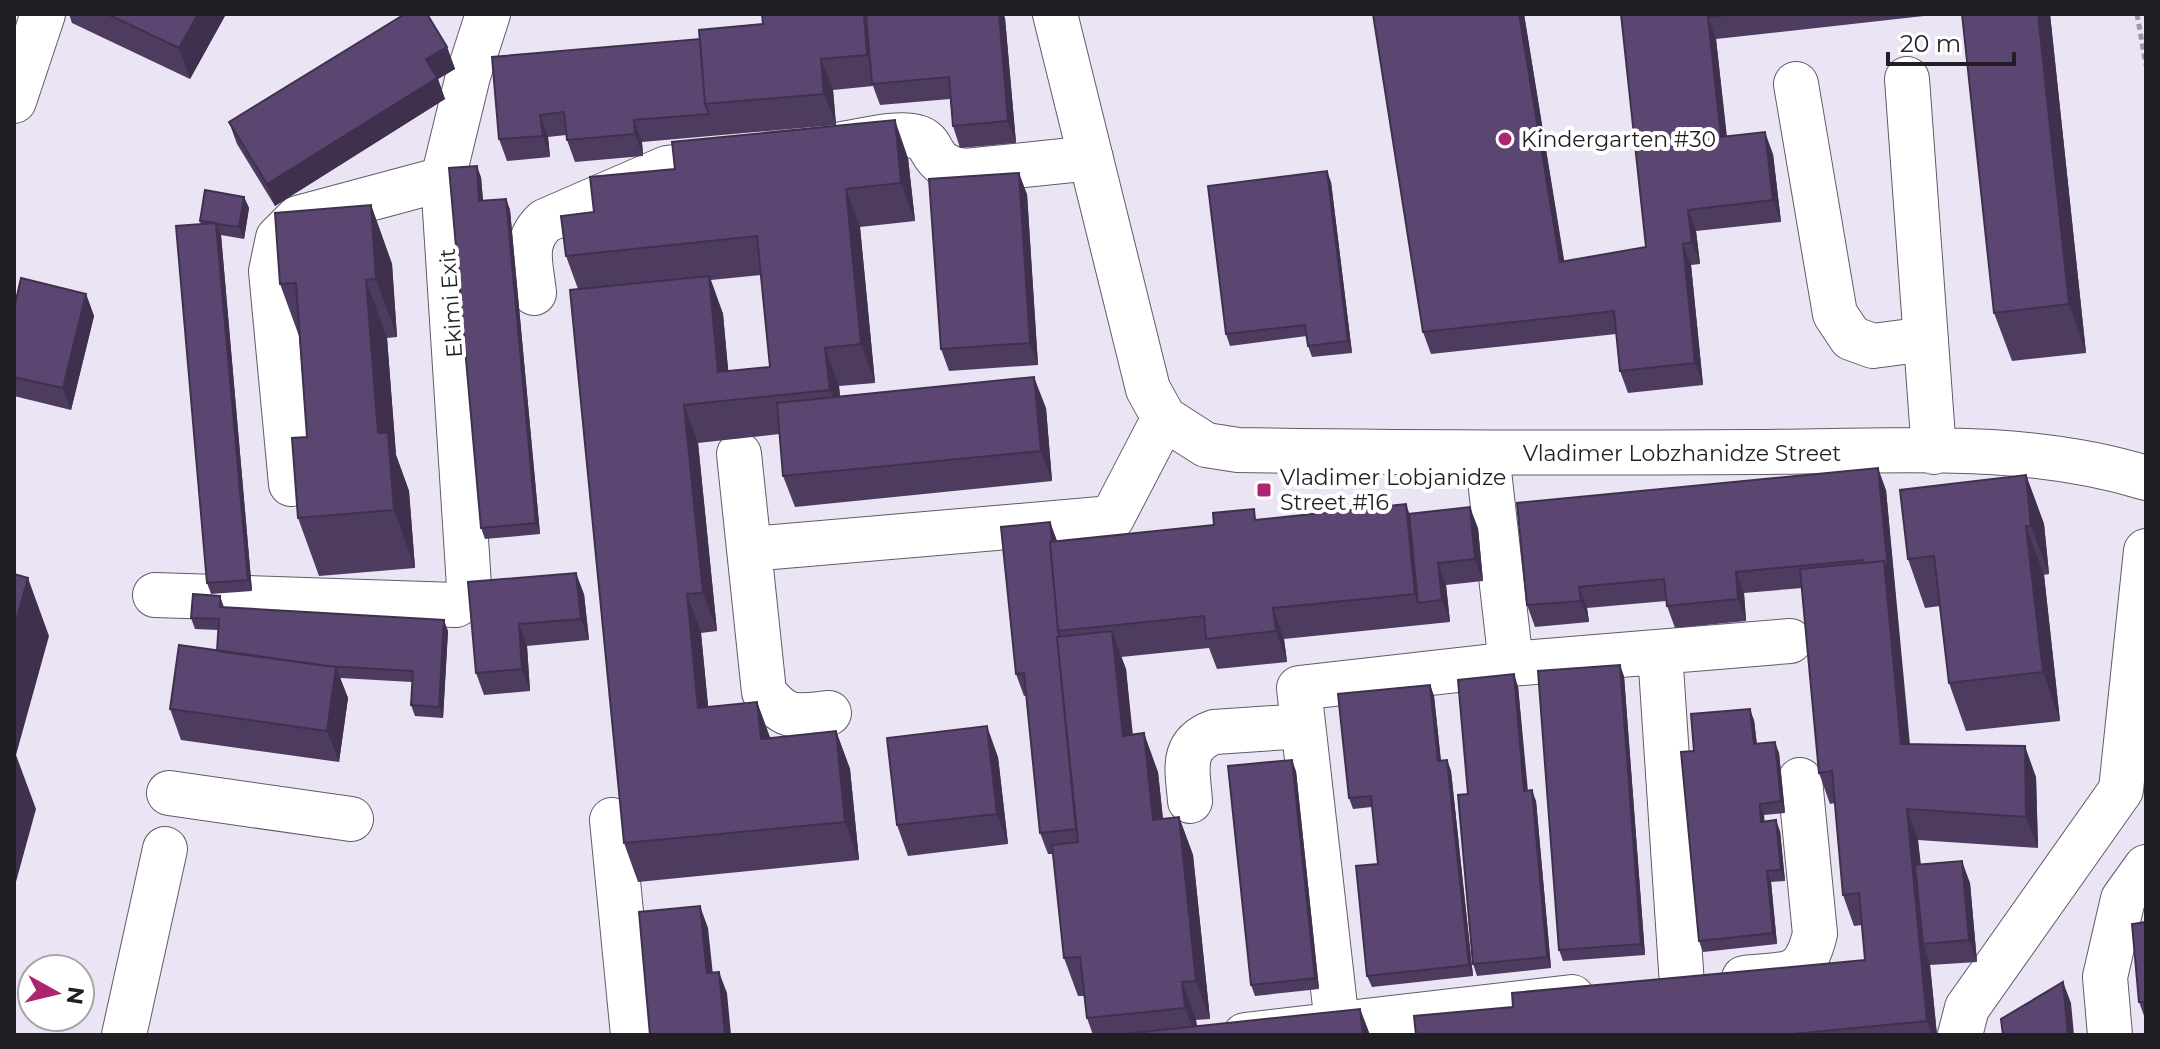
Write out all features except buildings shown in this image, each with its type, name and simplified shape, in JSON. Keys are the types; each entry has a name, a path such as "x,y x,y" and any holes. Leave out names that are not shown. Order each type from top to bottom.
{"street":[{"path":"14,101 43,14"},
{"name":"Ekimi Exit","path":"155,595 456,605 466,598 469,586 443,179 468,76 488,14"},
{"path":"750,549 1112,518 1164,418 1148,389 1055,14"},
{"path":"1907,79 1934,452"},
{"path":"1796,84 1835,314 1851,338 1873,346 1926,339"},
{"path":"534,293 529,246 534,231 545,221 667,168 901,136 919,137 929,145 936,160 949,169 966,171 1091,158"},
{"path":"291,484 271,271 278,238 298,218 443,179"},
{"name":"Vladimer Lobzhanidze Street","path":"1164,418 1206,445 1238,450 1487,454 2006,451 2108,466 2146,478"},
{"path":"739,454 764,692 776,708 794,716 829,713"},
{"path":"1487,454 1511,664"},
{"path":"1960,1035 1967,1008 2121,790 2146,551"},
{"path":"1337,1024 1299,688 1511,664 1790,641"},
{"path":"1660,652 1682,985"},
{"path":"1190,801 1187,758 1202,736 1214,732 1303,726"},
{"path":"1245,1035 1337,1024 1394,1026 1622,992 1791,972 1803,966 1811,952 1815,934 1800,780"},
{"path":"169,793 351,819"},
{"path":"612,820 633,1035"},
{"path":"124,1035 165,849"},
{"path":"2110,1035 2105,977 2123,899 2146,867"}],"path":[{"path":"2137,14 2146,65"}],"place":[{"name":"Kindergarten #30","path":"1505,139"},
{"name":"Vladimer Lobjanidze Street #16","path":"1264,490"}]}
